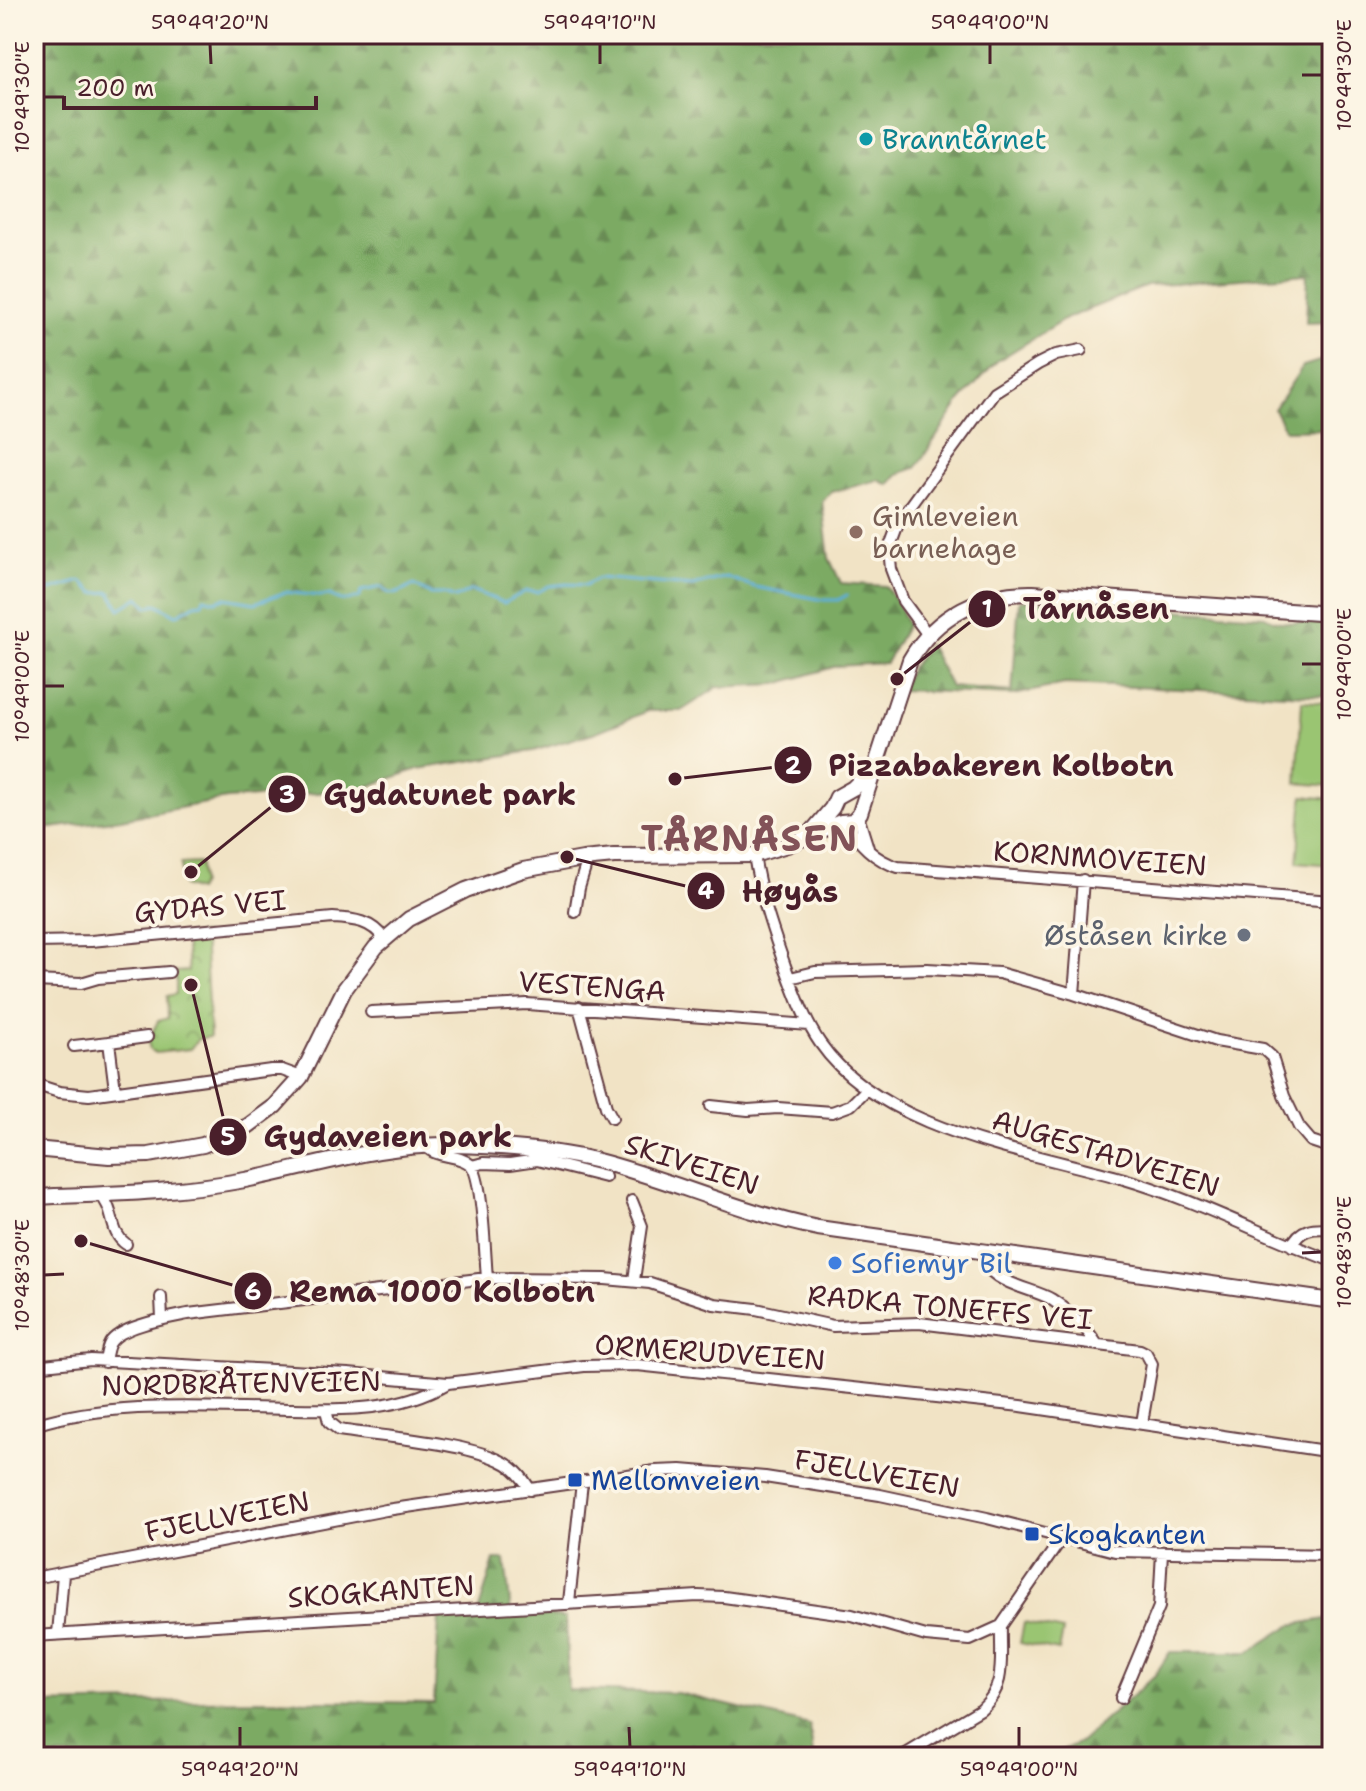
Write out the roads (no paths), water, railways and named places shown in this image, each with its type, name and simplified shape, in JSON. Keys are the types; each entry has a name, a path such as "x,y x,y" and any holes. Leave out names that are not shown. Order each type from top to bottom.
{"street":[{"path":"928,635 903,601 891,569 889,549 899,522 994,392 1056,355 1081,350"},
{"path":"34,1149 129,1157 193,1148 228,1136 257,1120 282,1099 301,1077 351,978 384,939 428,907 479,884 535,867 588,858 754,855 778,849 852,817 915,651 947,618 968,606 1011,594 1332,614"},
{"path":"809,835 832,808 837,797 845,794 873,767"},
{"path":"845,794 855,797 852,817"},
{"path":"832,808 836,818 852,817"},
{"name":"KORNMOVEIEN","path":"852,817 862,845 881,860 898,867 1332,901"},
{"name":"AUGESTADVEIEN","path":"754,855 764,905 809,1025 826,1051 867,1089 907,1113 940,1127 1209,1207 1332,1261"},
{"path":"575,912 588,858"},
{"path":"1074,994 1083,880"},
{"name":"GYDAS VEI","path":"34,942 91,941 333,918 354,919 369,924 384,939"},
{"path":"790,978 815,972 974,970 999,973 1216,1041 1268,1052 1293,1118 1311,1141 1332,1148"},
{"path":"34,981 81,983 98,978 169,972"},
{"name":"VESTENGA","path":"371,1012 498,1004 579,1007 809,1025"},
{"path":"579,1007 606,1107 612,1118"},
{"path":"74,1046 147,1037"},
{"path":"109,1042 115,1090"},
{"path":"34,1084 59,1092 89,1095 271,1070 282,1070 301,1077"},
{"path":"711,1106 832,1112 851,1105 867,1089"},
{"path":"426,1146 430,1152 453,1156 472,1166 537,1160 605,1177"},
{"name":"SKIVEIEN","path":"34,1197 216,1185 386,1151 426,1146 483,1147 593,1160 784,1221 842,1232 1332,1301"},
{"path":"472,1166 478,1184 487,1278"},
{"path":"99,1194 105,1199 119,1239 126,1244"},
{"path":"632,1201 642,1226 634,1280"},
{"path":"1292,1246 1298,1235 1308,1229 1332,1229"},
{"path":"984,1252 988,1269 1006,1281 1049,1298 1084,1326 1096,1343"},
{"name":"RADKA TONEFFS VEI","path":"105,1362 114,1339 162,1319 487,1278 634,1280 714,1304 756,1309 833,1326 919,1323 1140,1350 1152,1364 1142,1423"},
{"path":"161,1297 162,1319"},
{"name":"ORMERUDVEIEN","path":"34,1366 80,1360 334,1373 448,1383 618,1364 952,1398 1332,1452"},
{"name":"NORDBRÅTENVEIEN","path":"34,1425 72,1414 109,1409 369,1409 435,1391 448,1383"},
{"path":"326,1410 329,1422 339,1430 446,1446 501,1461 523,1476 530,1490"},
{"name":"FJELLVEIEN","path":"34,1578 386,1510 655,1471 681,1470 765,1477 936,1507 1103,1549 1332,1555"},
{"path":"569,1602 582,1482"},
{"path":"901,1757 993,1699 1000,1678 1001,1626 1062,1538"},
{"path":"1121,1698 1159,1607 1162,1552"},
{"path":"58,1634 63,1574"},
{"name":"SKOGKANTEN","path":"34,1636 569,1602 724,1597 852,1615 948,1640 970,1640 1001,1626"}],"waterway":[{"path":"34,593 45,594 81,581 95,593 110,592 120,609 139,597 148,607 157,604 176,615 202,603 204,598 255,603 286,592 330,595 348,600 360,597 361,591 382,587 394,594 414,585 430,594 456,598 471,590 504,603 526,591 538,592 549,586 568,584 586,585 598,578 692,586 726,577 755,587 824,600 838,600 847,595"}],"place":[{"name":"Branntårnet","path":"866,139"},
{"name":"Gimleveien barnehage","path":"856,532"},
{"name":"Tårnåsen","path":"897,679"},
{"name":"Pizzabakeren Kolbotn","path":"675,779"},
{"name":"Høyås","path":"567,857"},
{"name":"Gydatunet park","path":"191,872"},
{"name":"Øståsen kirke","path":"1244,935"},
{"name":"Gydaveien park","path":"191,985"},
{"name":"Rema 1000 Kolbotn","path":"81,1241"},
{"name":"Sofiemyr Bil","path":"835,1263"},
{"name":"Mellomveien","path":"575,1480"},
{"name":"Skogkanten","path":"1032,1534"}],"district":[{"name":"TÅRNÅSEN","path":"750,838"}]}
